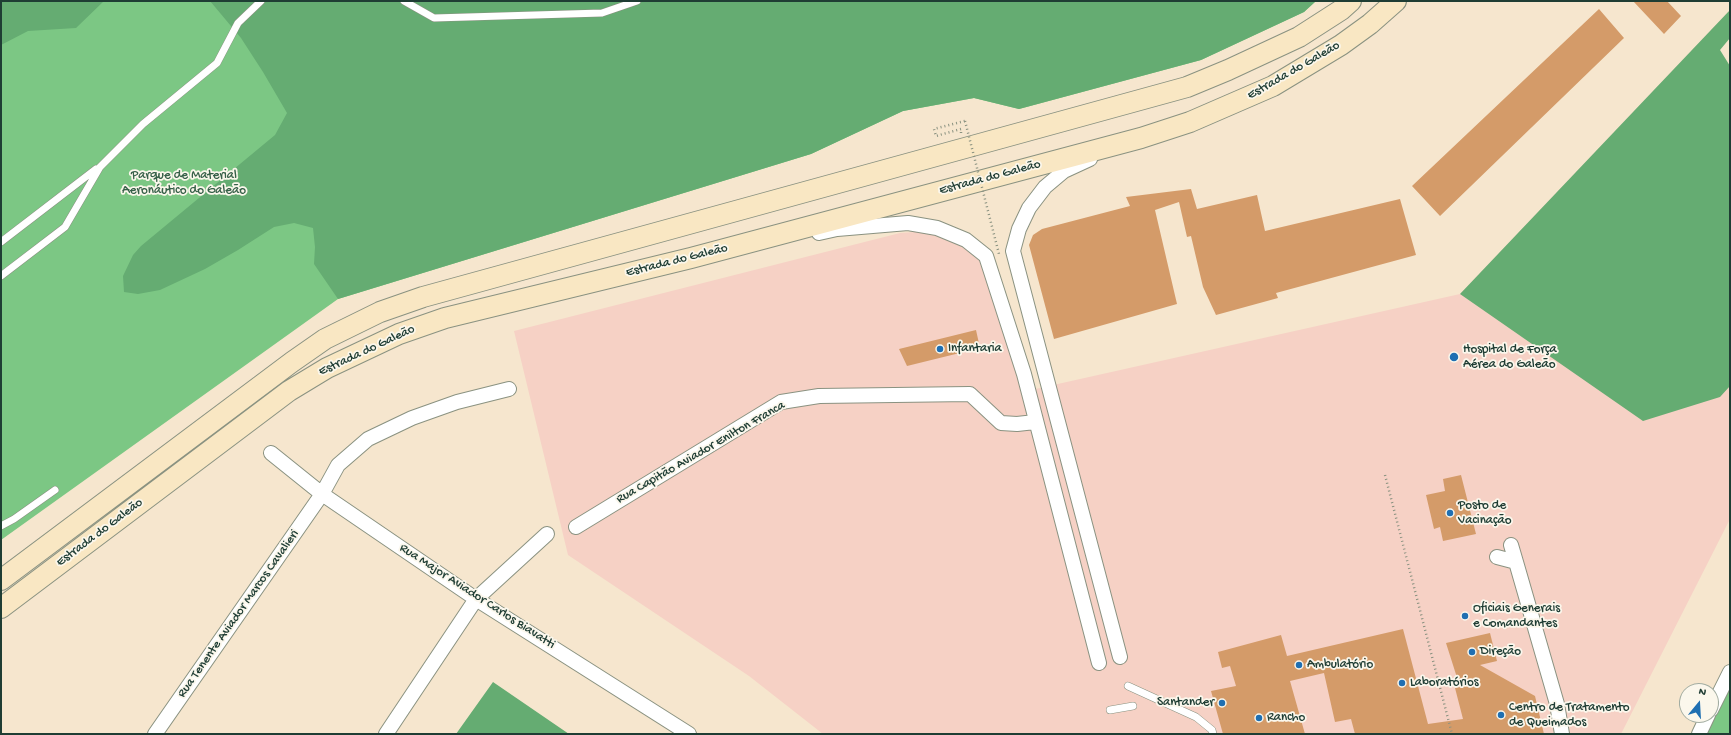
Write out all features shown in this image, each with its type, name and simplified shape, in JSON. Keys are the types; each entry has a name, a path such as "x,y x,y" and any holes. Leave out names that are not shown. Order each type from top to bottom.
{"main road":[{"name":"Estrada do Galeão","path":"1,580 292,362 325,339 380,312 423,297 1187,87 1299,37 1341,10 1351,1"},
{"name":"Estrada do Galeão","path":"1,608 289,390 334,364 399,334 445,318 692,258 1140,138 1190,122 1273,86 1341,45 1370,24 1396,1"}],"street":[{"path":"1120,657 1013,251 1019,229 1029,208 1045,187 1064,171 1140,138"},
{"path":"692,258 837,229 908,223 937,228 966,240 986,256 1024,374 1035,422 1099,663"},
{"name":"Rua Tenente Aviador Marcos Cavalieri","path":"155,734 322,494 338,466 368,439 412,418 457,402 509,390"},
{"name":"Rua Capitão Aviador Enilton Franca","path":"576,527 781,402 819,396 970,394 1001,422 1018,424 1035,422"},
{"name":"Rua Major Aviador Carlos Biavatti","path":"271,453 322,494 476,599 689,734"},
{"path":"386,734 476,599 547,534"},
{"path":"1510,545 1557,704 1562,734"},
{"path":"1497,557 1516,562"},
{"path":"1719,694 1730,672"},
{"path":"1699,734 1704,723"}],"lane":[{"path":"1,242 100,167 143,124 217,63 238,23 260,1"},
{"path":"404,1 434,18 602,13 637,1"},
{"path":"1,276 65,227 100,167"},
{"path":"1,526 14,520 55,490"},
{"path":"1128,686 1196,717 1212,730 1213,734"},
{"path":"1110,710 1133,706"}],"path":[{"path":"961,130 936,136 934,129 965,121 999,254"},
{"path":"1385,475 1452,734"}],"shaded area":[{"name":"Hospital de Força Aérea do Galeão","path":"1730,10 1719,50 1730,68 1730,519 1621,734 823,734 749,676 568,555 514,331 900,233 929,231 960,243 980,261 1022,392 1460,294"}],"green space":[{"name":"Parque de Material Aeronáutico do Galeão","path":"1,1 1316,1 1304,12 1201,60 1019,109 974,98 903,111 811,154 338,299 1,540"},
{"path":"1,1 104,1 76,28 28,31 1,45"},
{"name":"Parque de Material Aeronáutico do Galeão","path":"210,1 1316,1 1304,12 1201,60 1019,109 974,98 903,111 811,154 338,299 314,264 315,247 313,228 294,223 274,227 205,269 160,290 138,294 124,292 123,276 133,255 141,246 275,135 287,113 241,38"},
{"path":"1730,10 1730,38 1720,50 1730,66 1730,386 1720,397 1643,421 1460,294"},
{"path":"493,682 569,734 456,734"},
{"path":"1730,684 1730,734 1704,734 1710,723 1719,723 1719,705"}],"building":[{"path":"1633,1 1667,1 1681,16 1664,34"},
{"path":"1599,9 1624,38 1440,216 1412,186"},
{"path":"1191,189 1197,209 1257,195 1265,231 1400,199 1416,255 1276,293 1278,298 1216,315 1203,287 1191,236 1187,237 1179,202 1155,210 1177,304 1054,339 1029,245 1033,235 1042,229 1130,206 1126,197"},
{"name":"Infantaria","path":"976,330 980,348 907,366 899,349"},
{"name":"Posto de Vacinação","path":"1461,475 1476,534 1443,541 1440,527 1434,529 1426,495 1445,491 1443,479"},
{"path":"1403,629 1428,724 1463,719 1455,688 1460,687 1446,643 1490,633 1497,661 1480,665 1535,696 1544,734 1355,734 1351,719 1335,722 1324,673 1290,681 1305,734 1223,734 1211,691 1236,686 1230,666 1222,668 1218,652 1281,635 1287,656"}],"place":[{"name":"Infantaria","path":"940,349"},
{"name":"Hospital de Força Aérea do Galeão","path":"1454,357"},
{"name":"Posto de Vacinação","path":"1450,513"},
{"name":"Oficiais Generais e Comandantes","path":"1465,616"},
{"name":"Direção","path":"1472,652"},
{"name":"Ambulatório","path":"1299,665"},
{"name":"Laboratórios","path":"1402,683"},
{"name":"Santander","path":"1222,703"},
{"name":"Centro de Tratamento de Queimados","path":"1501,715"},
{"name":"Rancho","path":"1259,718"}]}
